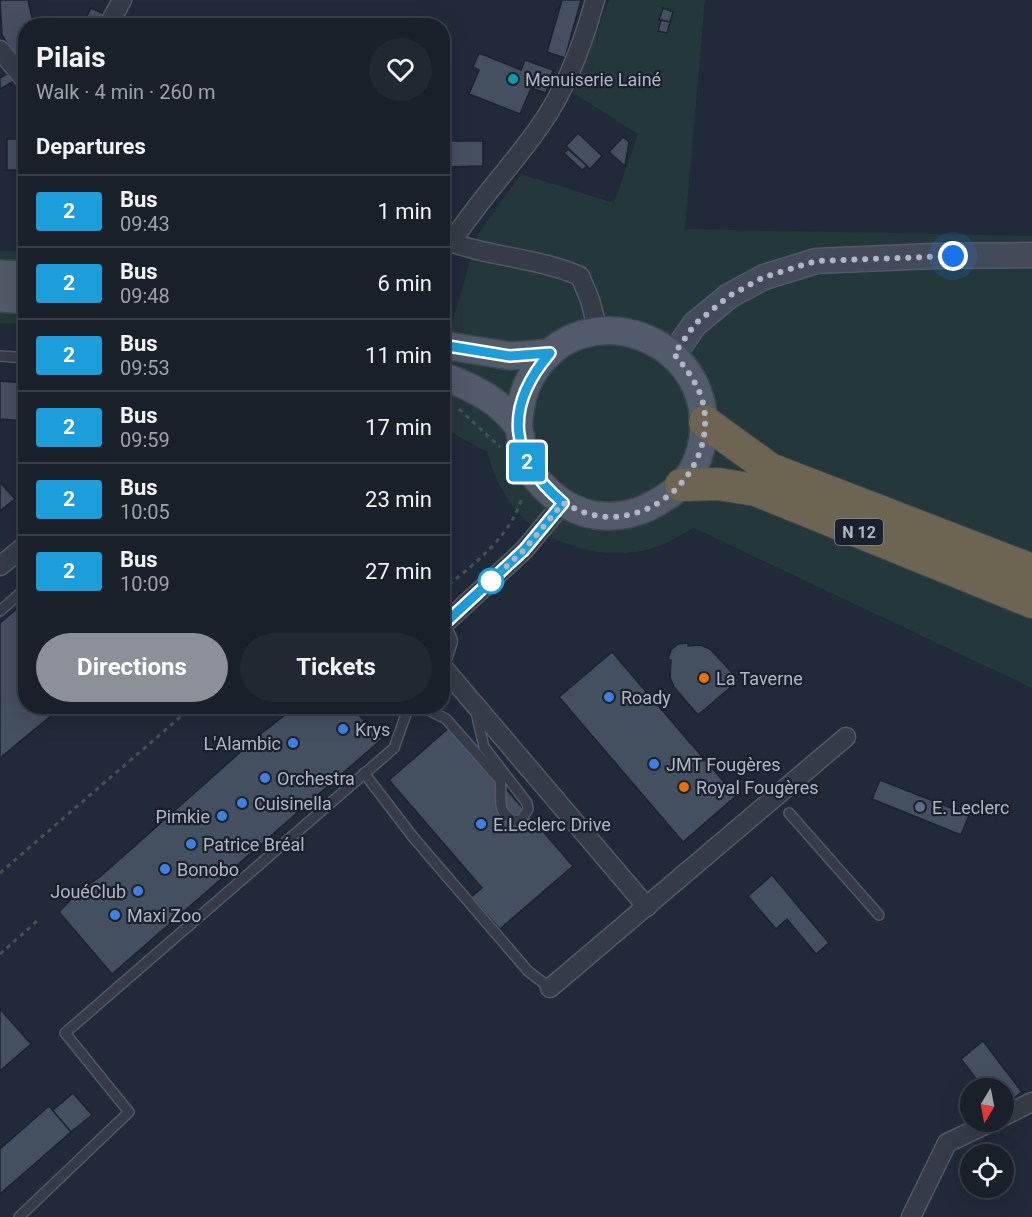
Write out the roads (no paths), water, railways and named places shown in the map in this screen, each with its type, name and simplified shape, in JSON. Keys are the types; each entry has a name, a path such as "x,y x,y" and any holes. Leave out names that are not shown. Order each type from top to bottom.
{"highway":[{"name":"N 12","path":"705,422 771,469 1032,570"},
{"name":"N 12","path":"681,485 718,484 756,490 1032,602"}],"main road":[{"path":"674,354 695,324 729,296 764,277 816,261 1032,255"},
{"path":"0,274 18,275"},
{"path":"0,298 18,299"},
{"path":"450,379 469,386 505,410 511,439 540,483 563,503 593,515 626,516 656,505 681,485 694,466 703,445 705,422 701,396 694,381 674,354 651,339 626,332 598,331 573,339 550,353 532,374 521,400 511,439"},
{"path":"450,346 510,356 550,353"}],"street":[{"path":"112,18 122,0"},
{"path":"450,237 541,125 564,88 587,30 595,0"},
{"path":"0,50 18,71"},
{"path":"450,242 496,255 557,266 580,276 590,300 598,331"},
{"path":"450,619 524,550 563,503"},
{"path":"0,566 18,551"},
{"path":"450,675 648,907"},
{"path":"550,988 846,737"},
{"path":"1014,1111 1032,1102"},
{"path":"911,1217 946,1143 970,1132"}],"lane":[{"path":"0,356 18,357"},
{"path":"0,611 18,595"},
{"path":"436,714 446,719 459,732 500,780 500,807 506,817 515,822 522,819 528,809 527,803 484,747 475,704"},
{"path":"19,1217 129,1112 65,1033 394,748 406,714"},
{"path":"364,773 413,837 520,962 550,988"},
{"path":"789,813 879,915"}],"place":[{"name":"Menuiserie Lainé","path":"513,79"},
{"name":"La Taverne","path":"704,678"},
{"name":"Roady","path":"609,697"},
{"name":"Krys","path":"343,729"},
{"name":"L'Alambic","path":"293,743"},
{"name":"JMT Fougères","path":"654,764"},
{"name":"Orchestra","path":"265,778"},
{"name":"Royal Fougères","path":"684,787"},
{"name":"Cuisinella","path":"242,803"},
{"name":"E. Leclerc","path":"920,807"},
{"name":"Pimkie","path":"222,816"},
{"name":"E.Leclerc Drive","path":"481,824"},
{"name":"Patrice Bréal","path":"191,844"},
{"name":"Bonobo","path":"165,869"},
{"name":"JouéClub","path":"138,891"},
{"name":"Maxi Zoo","path":"115,915"}]}
